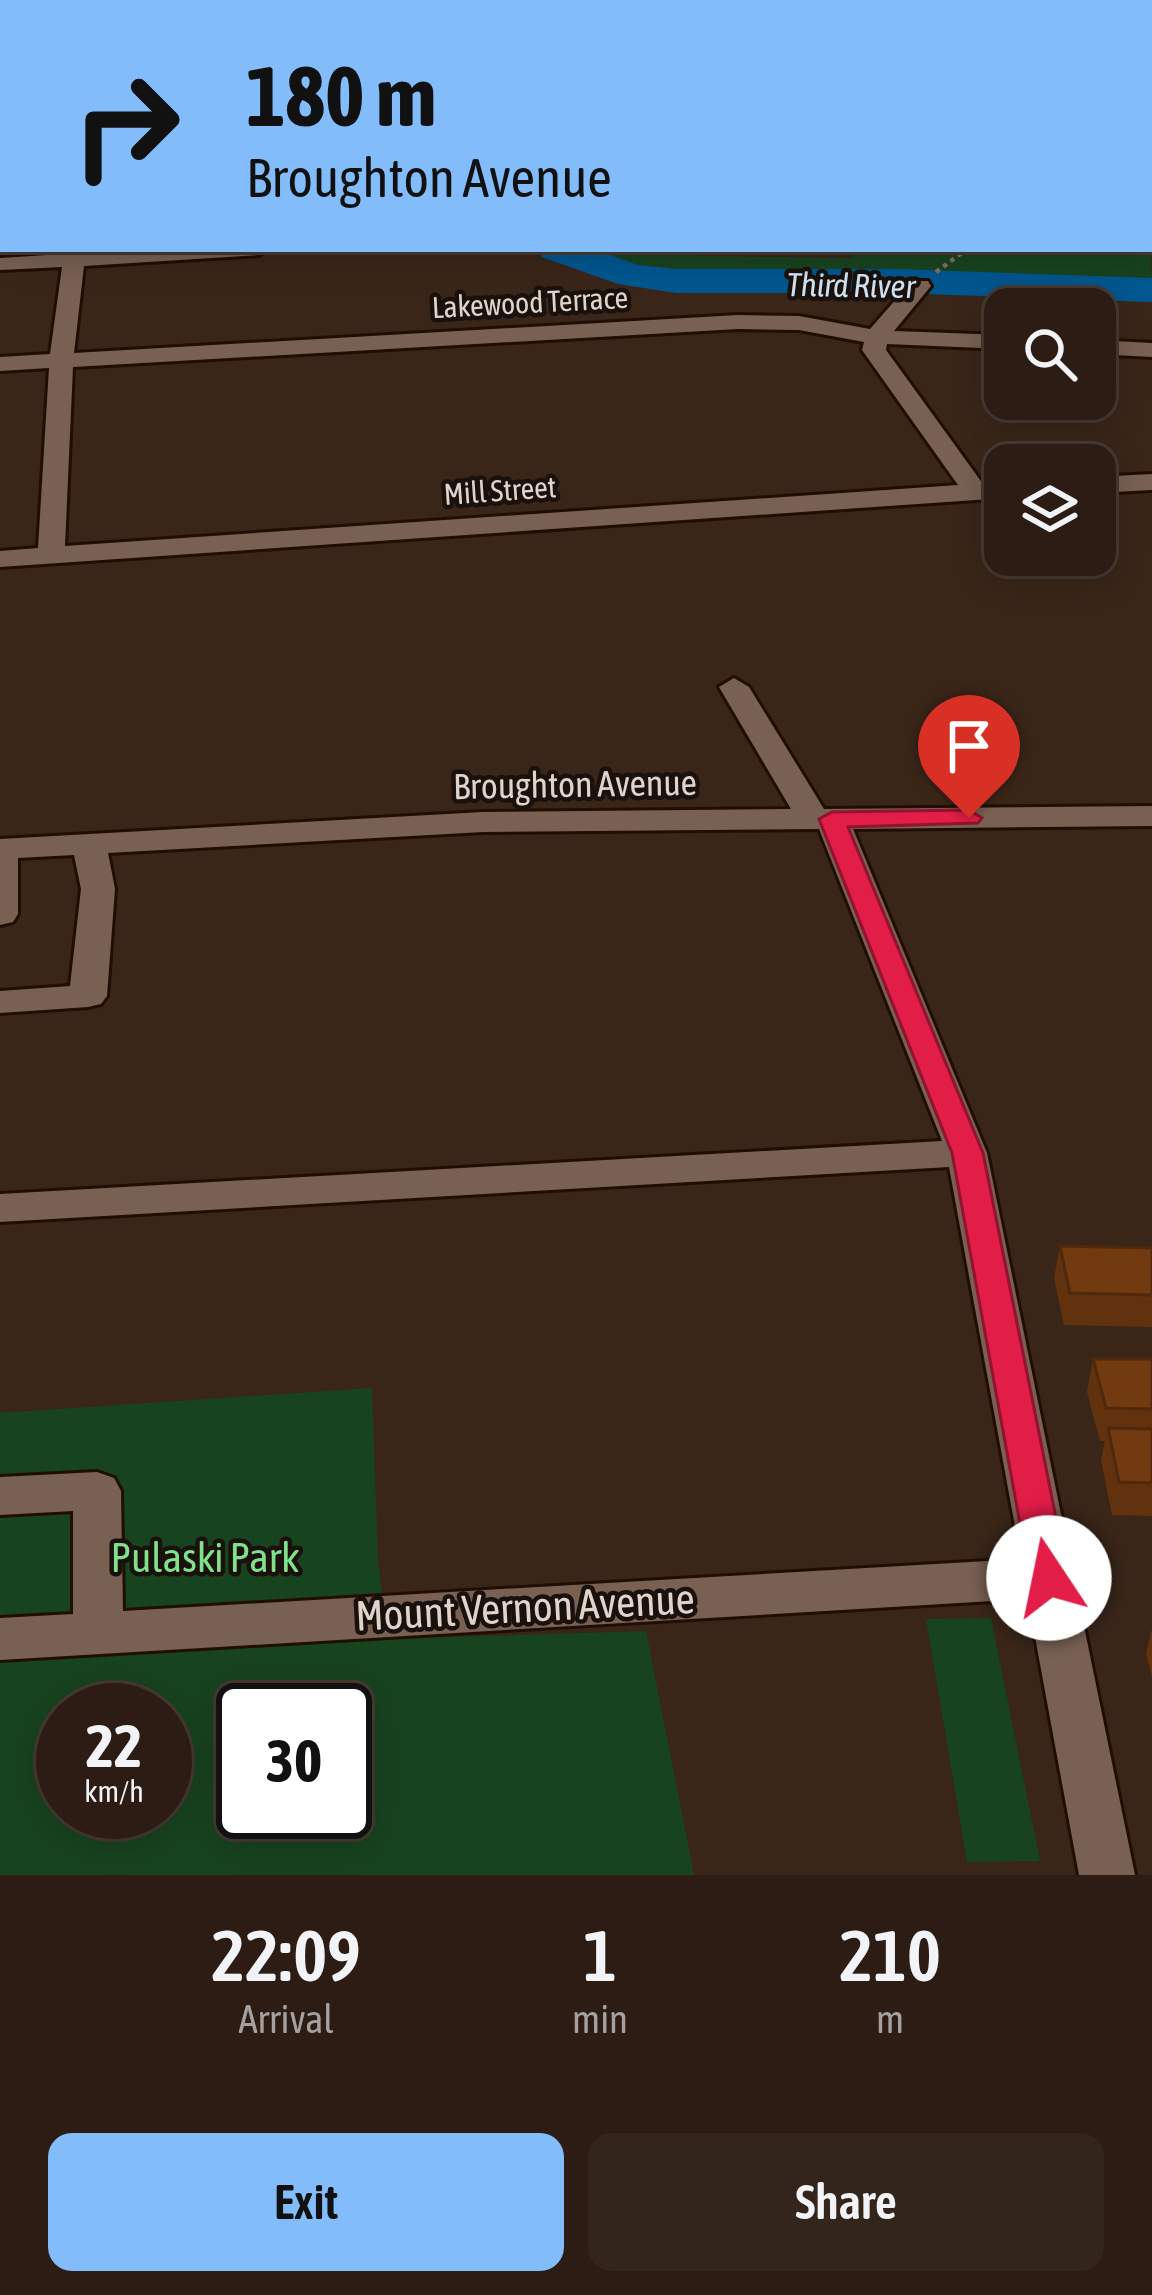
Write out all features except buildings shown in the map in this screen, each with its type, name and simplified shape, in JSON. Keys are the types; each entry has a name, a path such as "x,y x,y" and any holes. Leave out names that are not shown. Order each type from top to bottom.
{"street":[{"path":"0,264 75,254 148,252"},
{"path":"51,555 61,360 75,254"},
{"path":"924,282 875,337 874,350 975,491"},
{"name":"Lakewood Terrace","path":"0,364 773,320 875,337 984,341"},
{"path":"1116,348 1152,350"},
{"path":"1116,486 1147,487"},
{"name":"Mill Street","path":"0,559 984,491"},
{"path":"734,687 822,819 967,1153 1107,1875"},
{"name":"Broughton Avenue","path":"1,849 483,822 1152,817"},
{"path":"0,1002 88,996 98,889 89,844"},
{"path":"0,914 1,849"},
{"path":"0,1208 967,1153"},
{"path":"0,1496 98,1491 97,1613"},
{"name":"Mount Vernon Avenue","path":"0,1639 97,1613 1049,1578"}],"path":[{"path":"924,282 963,252"}],"green space":[{"path":"552,252 687,252 700,256 1151,252 1152,299 1116,298 1116,288 984,288 984,294 627,282"},
{"name":"Pulaski Park","path":"372,1388 378,1559 387,1639 646,1631 694,1875 0,1875 0,1413"},
{"path":"991,1618 1040,1861 967,1862 926,1619"}],"waterway":[{"name":"Third River","path":"564,252 632,276 676,281 897,281 1152,290"}],"route":[{"path":"969,818 832,819 967,1153 1049,1578"}]}
